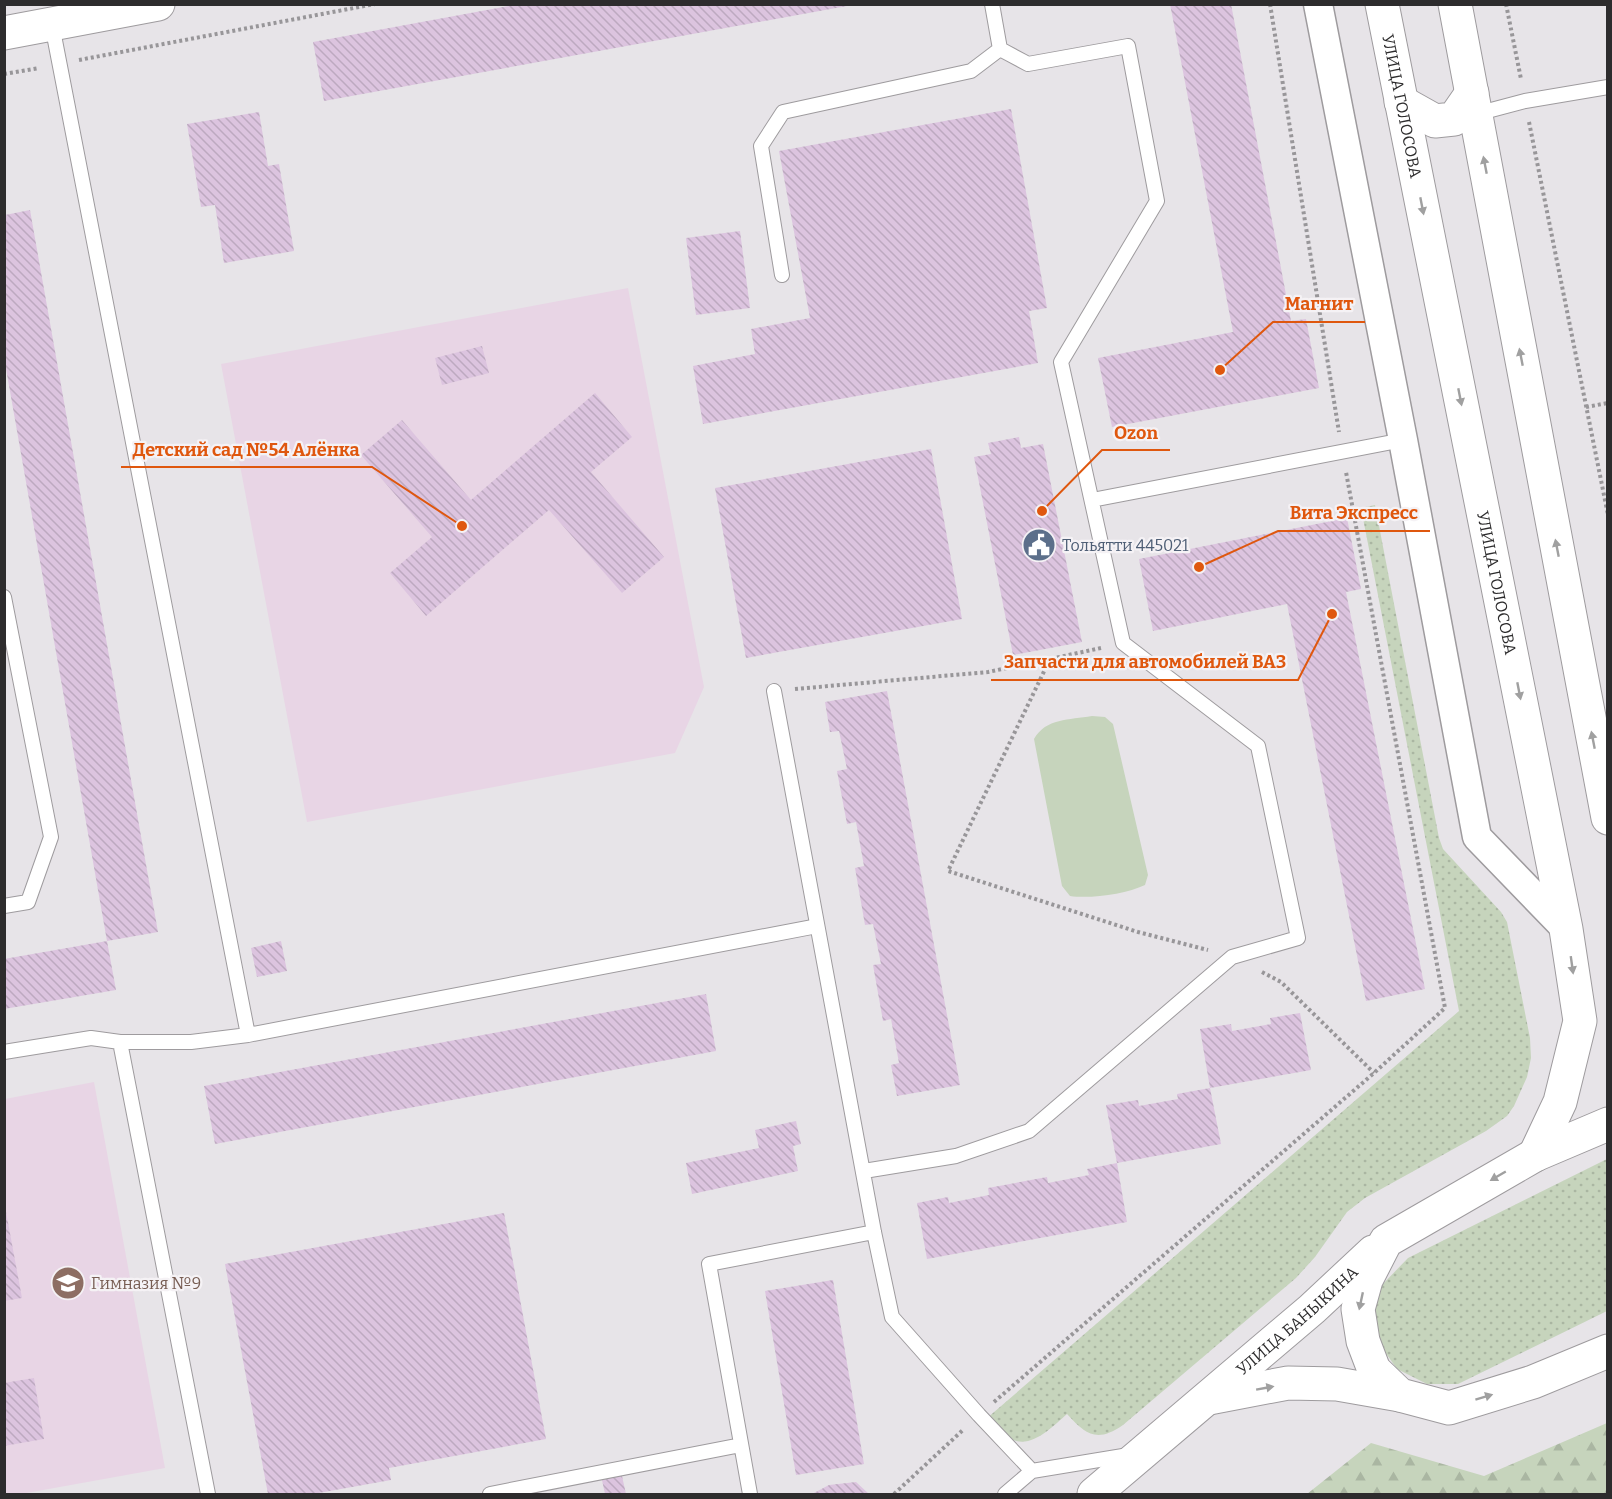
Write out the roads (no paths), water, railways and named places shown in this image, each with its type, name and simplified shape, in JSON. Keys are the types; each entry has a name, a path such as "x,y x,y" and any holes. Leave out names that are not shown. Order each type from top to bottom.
{"main road":[{"path":"4,33 158,4"},
{"name":"УЛИЦА ГОЛОСОВА","path":"1382,4 1566,929 1580,1021 1560,1102 1535,1155"},
{"path":"1455,4 1608,818"},
{"path":"1401,102 1435,121 1454,119 1474,104"},
{"name":"УЛИЦА БАНЫКИНА","path":"1094,1494 1312,1309 1386,1241 1535,1155 1608,1125"},
{"path":"1386,1241 1366,1280 1358,1309 1363,1341 1374,1370 1400,1395"},
{"name":"УЛИЦА БАНЫКИНА","path":"1207,1398 1288,1383 1337,1384 1400,1395 1449,1408 1533,1382 1608,1351"}],"street":[{"path":"1318,4 1477,837 1566,929"}],"lane":[{"path":"992,4 1000,49"},
{"path":"52,25 248,1035"},
{"path":"864,1171 956,1156 1029,1131 1232,957 1298,938 1258,746 1123,643 1061,362 1157,201 1128,46 1028,64 1000,49"},
{"path":"782,275 761,146 783,112 971,71 1000,49"},
{"path":"1474,104 1525,101 1608,87"},
{"path":"1092,500 1403,440"},
{"path":"4,597 51,837 28,902 4,906"},
{"path":"774,691 874,1232 892,1317 1032,1471"},
{"path":"4,1052 91,1038 120,1042 191,1042 248,1035 817,926"},
{"path":"120,1042 208,1494"},
{"path":"750,1494 709,1264 874,1232"},
{"path":"490,1494 741,1445"},
{"path":"1005,1494 1032,1471 1143,1453"}],"place":[{"name":"Магнит","path":"1220,370"},
{"name":"Ozon","path":"1042,511"},
{"name":"Детский сад №54 Алёнка","path":"462,526"},
{"name":"Тольятти 445021","path":"1039,545"},
{"name":"Вита Экспресс","path":"1199,567"},
{"name":"Запчасти для автомобилей ВАЗ","path":"1332,614"},
{"name":"Гимназия №9","path":"68,1283"}]}
